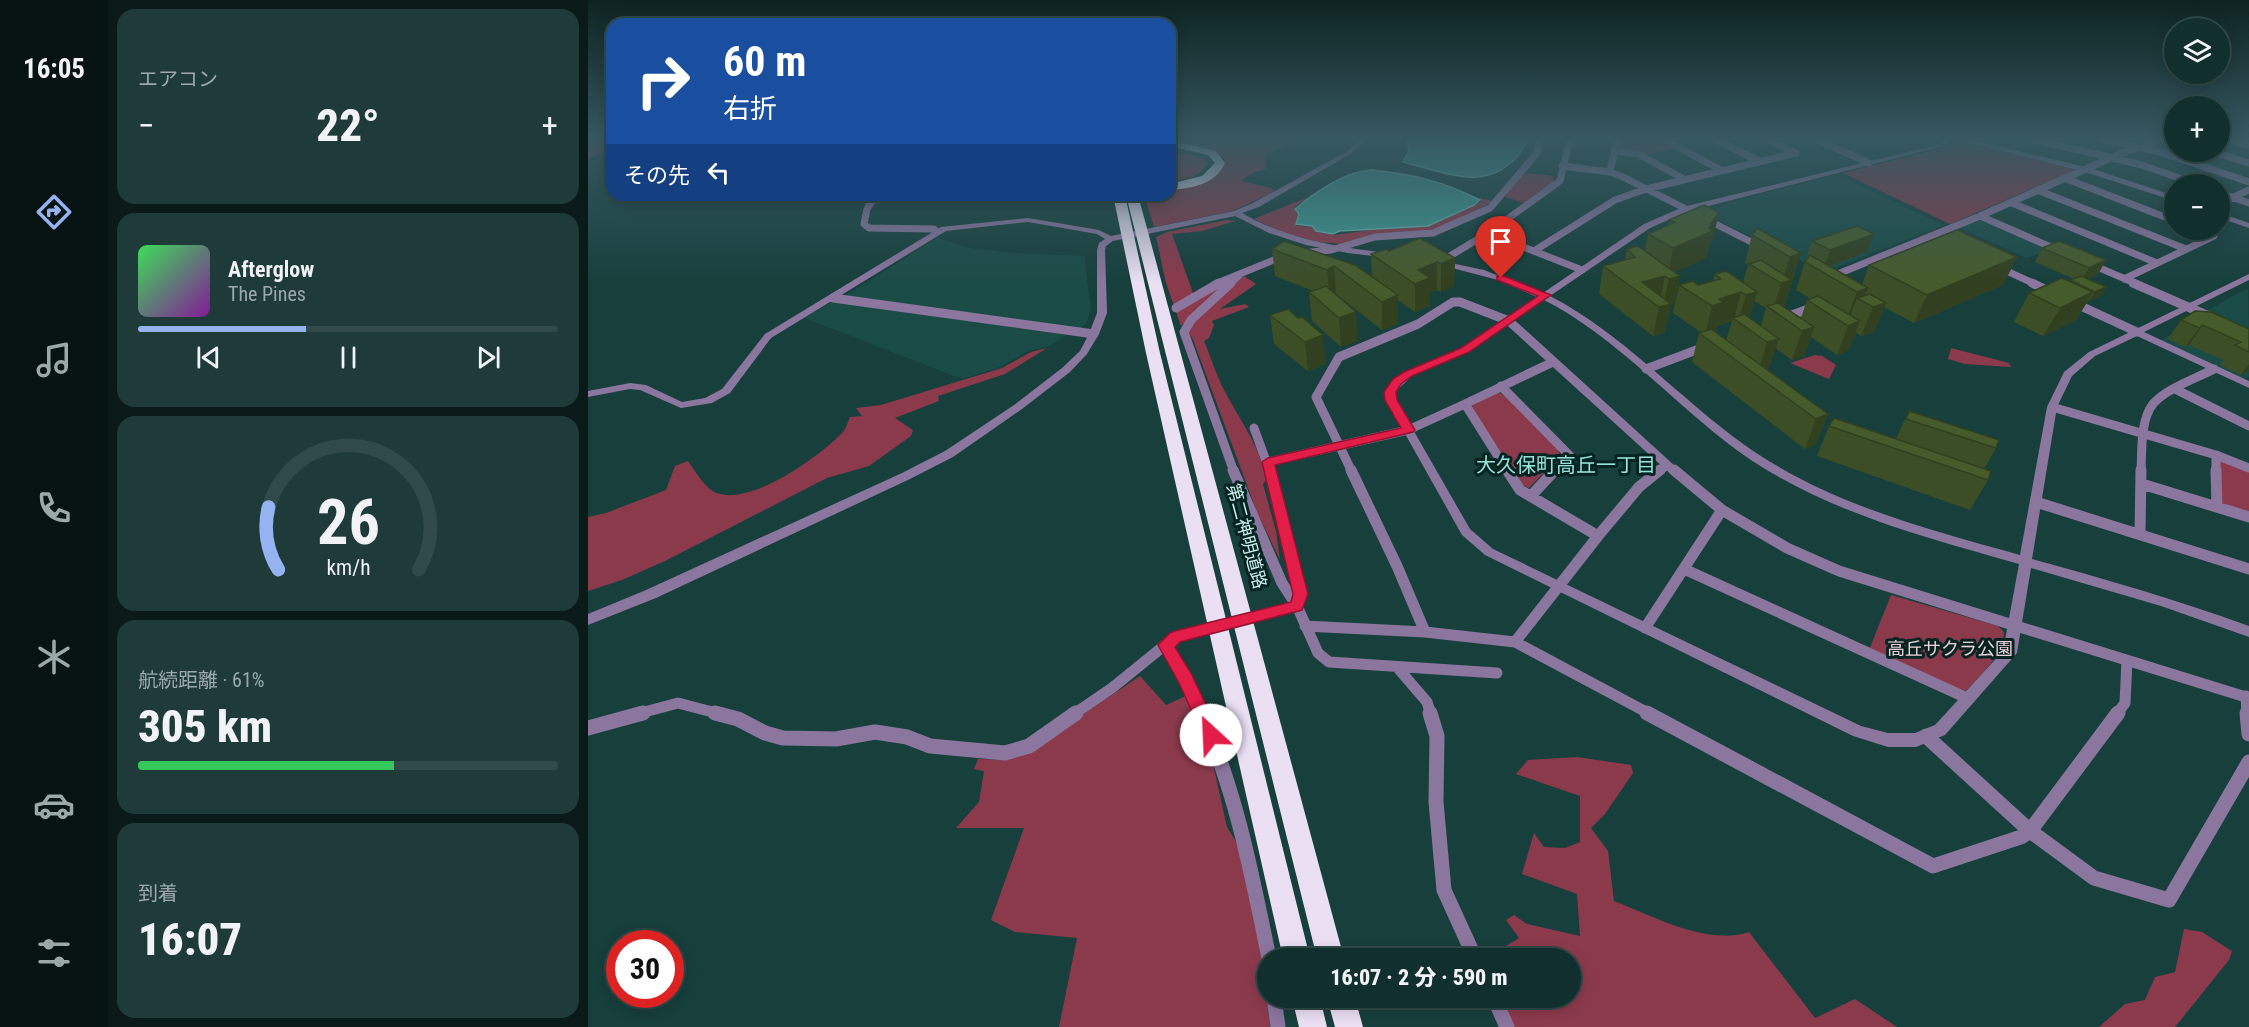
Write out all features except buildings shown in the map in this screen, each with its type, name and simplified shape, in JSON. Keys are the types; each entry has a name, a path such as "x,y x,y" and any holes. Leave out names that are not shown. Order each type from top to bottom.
{"highway":[{"path":"1116,201 1123,212"},
{"name":"第二神明道路","path":"1120,201 1123,212 1136,237 1328,948"},
{"name":"第二神明道路","path":"1133,201 1154,353 1295,948"},
{"path":"1308,1008 1313,1027"},
{"path":"1344,1008 1349,1027"}],"street":[{"path":"588,620 651,594 949,454 998,422 1066,370 1084,352 1094,334 1101,313 1101,250 1102,245 1110,239 1236,213 1290,187"},
{"path":"1176,308 1216,284 1287,255 1331,250 1376,237 1433,233 1490,208 1508,187"},
{"path":"1439,262 1488,233 1552,187"},
{"path":"1642,187 1772,252"},
{"path":"1534,251 1615,200 1654,187"},
{"path":"1774,187 1686,209 1647,226 1465,350 1408,374 1397,382 1390,392 1391,400 1466,532 1489,552 1858,731 1888,740 1916,740 1940,730 2010,653 2052,407 2068,374 2092,354 2249,277"},
{"path":"1814,274 1825,279 2049,187"},
{"path":"2087,187 2164,217"},
{"path":"2138,187 2164,195"},
{"path":"2232,197 2249,190"},
{"path":"2040,191 2186,249"},
{"path":"2232,197 2249,203"},
{"path":"872,201 867,209 864,224 869,228 934,229 937,232"},
{"path":"2012,203 2157,263"},
{"path":"1236,213 1259,228 1331,250 1393,257"},
{"path":"1980,216 2067,254"},
{"path":"2230,219 2249,226"},
{"path":"588,394 630,386 642,387 681,405 708,401 726,391 768,336 937,232 965,226 1028,220 1099,232 1110,239"},
{"path":"1488,233 1582,270"},
{"path":"1931,235 1945,242"},
{"path":"2124,279 2205,240"},
{"path":"2078,259 2219,321"},
{"path":"1427,261 1485,273 1546,295 1593,325 1751,454 1798,483 1843,504 1902,526 2198,612 2249,632"},
{"path":"1985,261 2249,385"},
{"path":"1242,273 1191,320 1184,332 1231,466 1282,583 1297,606 1317,652 1329,662 1497,673"},
{"path":"833,298 1094,334"},
{"path":"1425,632 1397,566 1316,397 1339,357 1418,324 1453,302 1460,302 1509,321 1667,465 1722,510 1787,548 1839,571 2247,697 2249,734"},
{"path":"1767,324 1811,308"},
{"path":"1646,369 1711,344"},
{"path":"1268,462 1408,430 1553,362"},
{"path":"2140,534 2144,433 2148,413 2154,403 2214,369"},
{"path":"1501,386 1569,455 1531,496"},
{"path":"2177,390 2249,426"},
{"path":"1465,404 1520,490 1598,536"},
{"path":"2052,407 2216,454 2249,468"},
{"path":"1254,428 1268,462 1301,594 1297,606"},
{"path":"2216,454 2217,507"},
{"path":"1515,642 1639,486 1667,465"},
{"path":"2142,484 2249,517"},
{"path":"2036,502 2249,569"},
{"path":"1645,628 1722,510"},
{"path":"1684,569 1969,699"},
{"path":"588,728 678,703 738,719 765,733 783,738 806,741 836,739 875,732 907,737 930,746 1005,753 1029,746 1112,688 1171,641 1297,606"},
{"path":"1305,626 1425,632 1515,642 1933,866 2021,837 2030,831 2125,703 2127,660"},
{"path":"1171,641 1219,753 1249,859 1267,948"},
{"path":"1397,667 1427,702 1437,736 1436,802 1444,890 1470,948"},
{"path":"1926,736 2030,831 2094,878 2169,900 2249,762"},
{"path":"1275,1008 1278,1027"},
{"path":"1498,1008 1507,1027"}],"shaded area":[{"path":"1790,187 1863,187 1944,225 1825,272 1701,212 1704,209"},
{"path":"1978,221 2049,250 2027,258 1959,228"},
{"path":"937,238 970,248 1012,253 1084,256 1091,308 1086,324 1080,329 845,296"},
{"path":"2248,288 2249,330 2206,311"},
{"path":"834,301 1066,335 1050,346 1028,351 1000,367 962,379 804,318"},
{"path":"2194,322 2249,347 2249,377 2245,379 2161,340"}],"green space":[{"path":"1266,187 1274,192 1232,211 1154,227 1146,201 1176,201 1176,188"},
{"path":"1511,187 1546,187 1524,203 1505,197"},
{"path":"1872,187 2037,187 1950,224"},
{"path":"1308,197 1294,208 1298,215 1295,225 1311,227 1316,232 1335,235 1376,229 1429,226 1481,202 1480,198 1490,200 1490,203 1442,229 1340,244 1318,242 1285,233 1254,219"},
{"path":"1226,220 1236,221 1202,231 1172,234 1194,296 1232,279 1181,326 1166,283 1156,237 1167,232"},
{"path":"1244,276 1256,284 1220,309 1245,304 1249,307 1212,321 1214,325 1209,338 1204,341 1221,384 1259,456 1266,480 1263,484 1276,531 1280,560 1257,512 1192,337 1188,333 1193,322"},
{"path":"1047,348 1005,374 938,396 939,401 895,418 913,430 911,436 869,466 827,478 665,561 622,580 588,591 588,517 606,513 666,490 675,466 688,461 706,485 720,494 734,495 750,492 785,476 832,443 842,433 850,417 862,416 856,408 881,405 1002,368 1031,352"},
{"path":"1951,348 2009,363 2011,367 1965,364 1948,359"},
{"path":"1815,355 1822,356 1836,365 1829,379 1790,363"},
{"path":"1499,392 1558,449 1560,456 1529,488 1524,486 1471,408"},
{"path":"2218,459 2249,472 2249,514 2221,505"},
{"name":"高丘サクラ公園","path":"1891,595 1998,626 2004,632 2003,641 1996,656 1966,691 1959,690 1869,650"},
{"path":"1140,676 1166,705 1188,695 1205,728 1227,827 1241,850 1261,948 1257,948 1257,1008 1268,1008 1270,1027 1059,1027 1077,938 1015,932 991,920 1024,828 956,828 979,802 984,771 974,769 978,759 1008,760 1060,730"},
{"path":"1577,757 1631,765 1633,773 1605,814 1591,828 1608,851 1614,901 1698,932 1733,935 1749,932 1815,1018 1855,999 1897,1027 1514,1027 1505,1008 1581,1008 1581,948 1503,948 1519,938 1506,920 1514,915 1527,924 1580,936 1577,894 1522,874 1534,833 1544,847 1565,848 1580,842 1580,796 1516,774 1528,760"},
{"path":"2184,929 2202,932 2232,951 2229,960 2175,1027 2099,1027 2125,1004 2145,1000 2155,977 2175,972"}],"water":[{"path":"1450,187 1480,200 1428,226 1340,231 1333,234 1316,231 1312,226 1296,224 1299,214 1295,209 1324,188"}],"district":[{"name":"大久保町高丘一丁目","path":"1566,465"}],"route":[{"path":"1211,735 1186,680 1166,645 1175,637 1297,606 1301,594 1268,462 1408,430 1391,400 1390,392 1397,382 1408,374 1465,350 1546,295 1501,278"}]}
